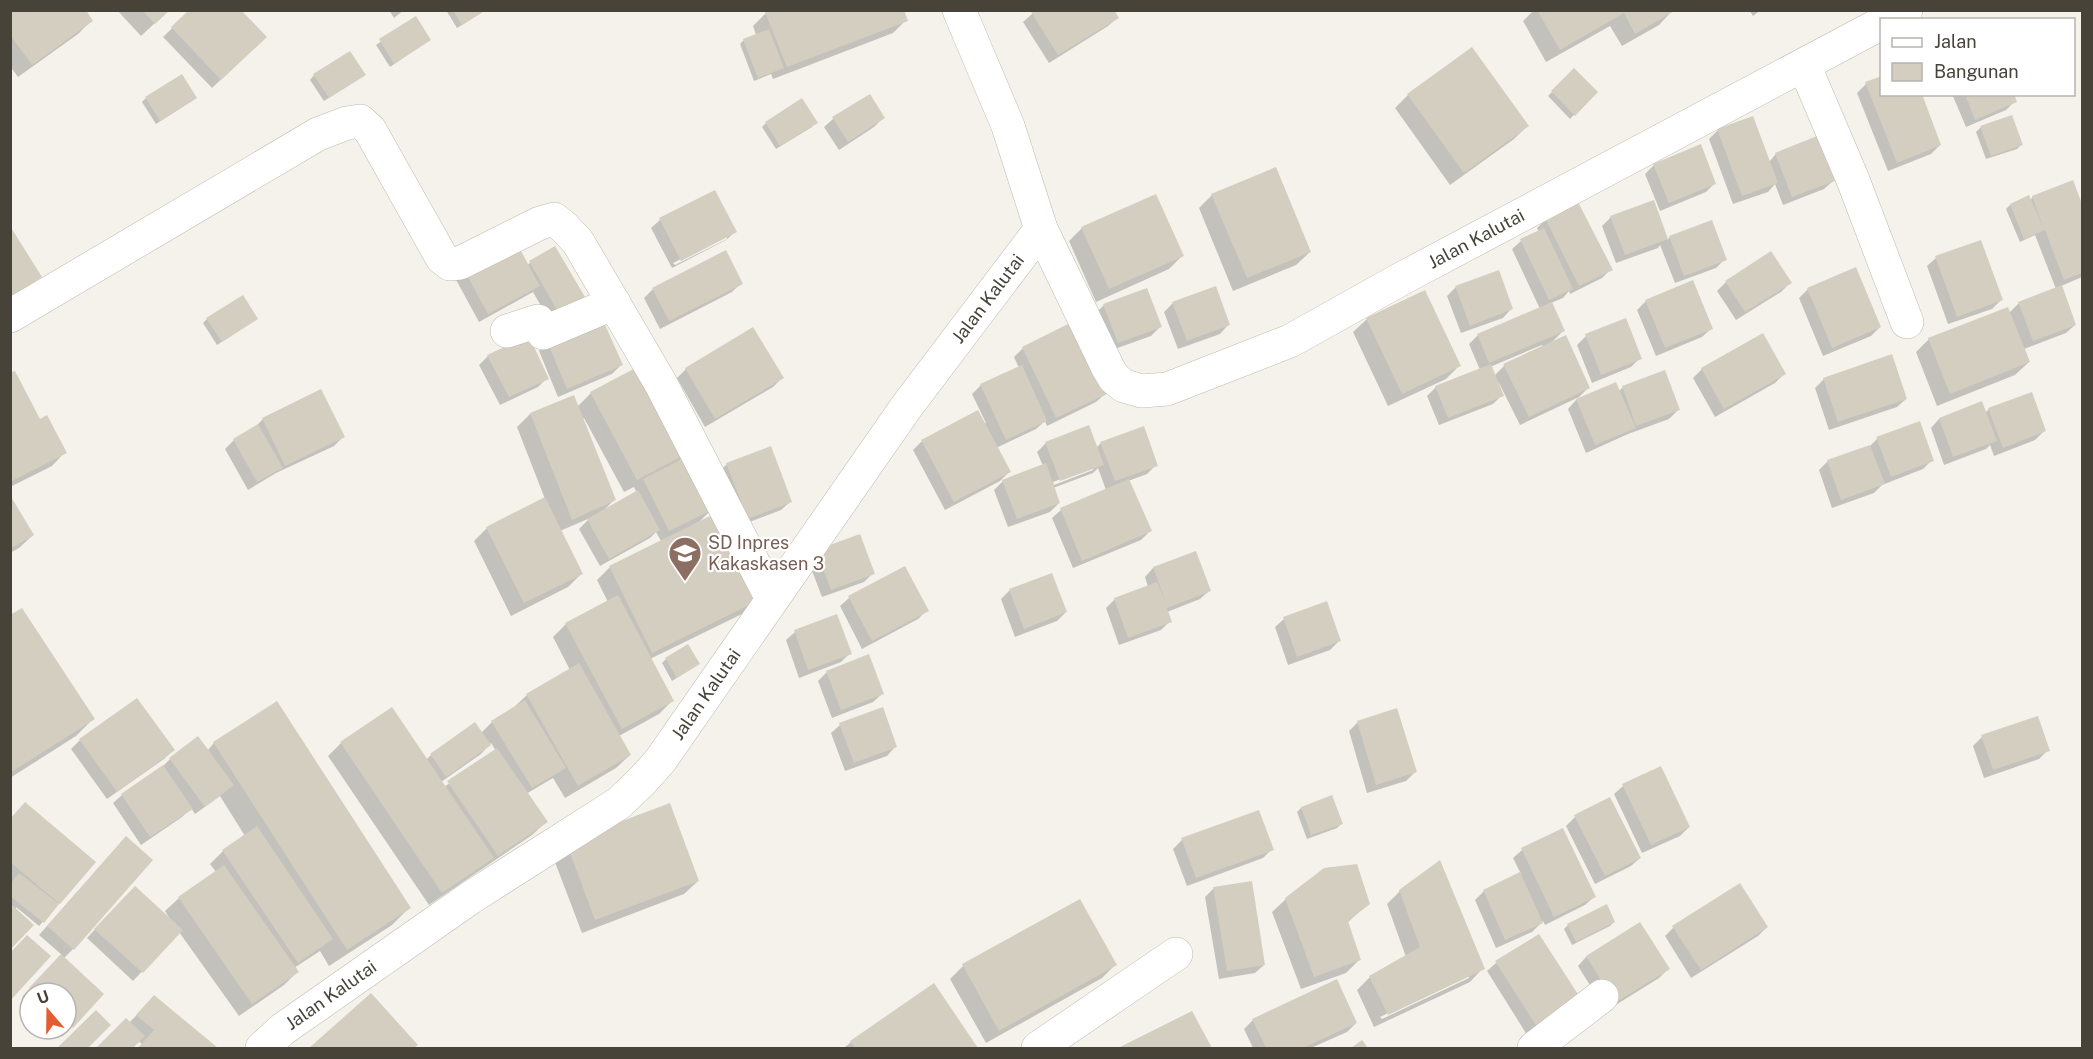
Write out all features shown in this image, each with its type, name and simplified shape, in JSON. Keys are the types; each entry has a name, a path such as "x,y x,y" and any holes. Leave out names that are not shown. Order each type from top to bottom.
{"street":[{"name":"Jalan Kalutai","path":"959,10 1008,126 1041,229 1114,378 1124,386 1142,391 1167,388 1290,341 1401,279 1880,24"},
{"path":"1892,18 1905,10"},
{"path":"1804,65 1853,180 1907,322"},
{"path":"10,316 318,134 347,123 360,121 369,130 442,258 450,264 460,263 540,223 554,219 578,242 661,384 772,599"},
{"name":"Jalan Kalutai","path":"262,1048 283,1029 470,898 619,803 642,782 660,761 907,406 1041,229"},
{"path":"507,331 538,321 543,333 615,303"},
{"path":"1038,1048 1176,954"},
{"path":"1534,1048 1602,996"}],"building":[{"path":"10,10 86,10 93,21 32,65 10,35"},
{"path":"142,10 170,10 155,24"},
{"path":"189,10 241,10 267,37 221,80 171,27"},
{"path":"453,10 485,10 462,25"},
{"path":"768,10 904,10 908,21 787,67 765,12"},
{"path":"1034,10 1114,10 1119,18 1058,55 1031,12"},
{"path":"1537,10 1676,10 1635,34 1624,13 1560,50"},
{"path":"416,16 431,40 394,64 379,39"},
{"path":"769,29 784,68 758,78 743,39"},
{"path":"1472,47 1529,126 1464,173 1407,94"},
{"path":"350,51 366,75 329,98 313,74"},
{"path":"1574,68 1598,92 1575,116 1551,91"},
{"path":"182,74 197,98 160,121 145,97"},
{"path":"1880,77 1880,96 1923,96 1941,145 1897,163 1865,82"},
{"path":"870,94 885,118 848,142 832,117"},
{"path":"1966,96 2015,96 2017,102 1975,120"},
{"path":"802,98 818,123 780,146 765,122"},
{"path":"2012,115 2023,145 1991,156 1980,126"},
{"path":"1753,116 1778,183 1742,196 1717,129"},
{"path":"1817,136 1835,181 1792,197 1775,153"},
{"path":"1701,144 1716,184 1669,203 1653,164"},
{"path":"1276,167 1311,252 1247,278 1211,194"},
{"path":"2073,180 2082,204 2082,273 2064,280 2045,230 2024,239 2010,204 2029,195 2043,227 2032,196"},
{"path":"715,190 737,232 681,261 659,218"},
{"path":"1156,194 1184,256 1109,289 1081,227"},
{"path":"1654,200 1668,239 1625,255 1610,216"},
{"path":"1578,202 1613,270 1579,286 1545,218"},
{"path":"1712,220 1727,260 1684,276 1669,236"},
{"path":"10,226 42,277 10,297"},
{"path":"1544,228 1573,289 1549,300 1520,239"},
{"path":"514,238 540,286 488,314 462,266"},
{"path":"1981,240 2003,300 1957,317 1935,256"},
{"path":"555,246 585,297 558,312 529,261"},
{"path":"726,250 743,284 669,321 652,288"},
{"path":"1771,251 1792,283 1745,312 1725,281"},
{"path":"1856,267 1881,327 1832,348 1807,288"},
{"path":"1499,270 1513,309 1470,326 1455,286"},
{"path":"1693,280 1713,329 1665,348 1645,300"},
{"path":"2062,285 2076,325 2033,341 2018,302"},
{"path":"1216,286 1230,325 1187,341 1172,302"},
{"path":"1147,288 1162,327 1118,343 1103,304"},
{"path":"1425,290 1461,366 1402,394 1366,318"},
{"path":"243,295 258,319 222,342 206,318"},
{"path":"1552,302 1565,331 1489,363 1477,334"},
{"path":"2008,307 2030,362 1950,394 1928,338"},
{"path":"602,318 623,365 567,389 547,341"},
{"path":"1626,318 1642,359 1601,375 1585,334"},
{"path":"1072,322 1107,394 1056,418 1022,347"},
{"path":"753,327 784,378 715,419 685,368"},
{"path":"1763,333 1786,374 1724,409 1701,368"},
{"path":"1566,335 1590,388 1529,417 1503,364"},
{"path":"529,336 549,379 509,397 487,355"},
{"path":"1892,354 1907,399 1838,422 1823,378"},
{"path":"643,364 690,452 637,480 590,392"},
{"path":"1491,364 1504,396 1448,418 1435,386"},
{"path":"1022,365 1047,421 1006,440 980,384"},
{"path":"1665,370 1680,410 1636,426 1622,386"},
{"path":"15,371 40,419 47,415 67,453 10,482 10,373"},
{"path":"1616,382 1636,428 1595,445 1576,399"},
{"path":"321,389 345,437 285,466 262,418"},
{"path":"2032,392 2046,431 2003,448 1988,408"},
{"path":"574,395 616,500 572,520 530,413"},
{"path":"1982,401 1997,441 1953,457 1939,418"},
{"path":"978,410 1011,472 954,502 921,440"},
{"path":"1920,421 1934,461 1891,477 1876,437"},
{"path":"258,424 283,468 257,482 233,439"},
{"path":"1089,425 1104,465 1060,481 1045,442"},
{"path":"1144,426 1158,466 1115,481 1100,442"},
{"path":"1870,445 1885,484 1841,500 1827,460"},
{"path":"771,446 792,502 748,519 726,463"},
{"path":"688,456 714,509 669,531 643,479"},
{"path":"1046,463 1060,503 1017,519 1002,480"},
{"path":"1129,479 1152,531 1082,561 1060,508"},
{"path":"638,490 660,530 609,559 587,519"},
{"path":"10,495 34,535 10,549"},
{"path":"545,497 583,574 524,603 486,527"},
{"name":"SD Inpres Kakaskasen 3","path":"718,512 761,599 652,653 609,566"},
{"path":"860,534 875,574 831,590 816,550"},
{"path":"1196,551 1211,591 1167,608 1172,622 1128,638 1114,598 1157,582 1166,603 1153,567"},
{"path":"905,566 929,611 872,641 848,596"},
{"path":"1052,573 1067,612 1024,629 1009,589"},
{"path":"618,595 674,701 622,729 565,623"},
{"path":"1327,601 1341,641 1297,657 1283,617"},
{"path":"22,608 95,719 10,773 10,615"},
{"path":"837,614 852,654 808,670 794,630"},
{"path":"688,644 700,664 677,678 665,658"},
{"path":"869,654 884,694 841,710 826,671"},
{"path":"579,663 631,755 578,786 526,694"},
{"path":"137,698 175,750 117,792 79,739"},
{"path":"525,700 566,768 532,788 491,721"},
{"path":"277,701 411,908 347,950 213,742"},
{"path":"392,707 494,858 442,893 340,742"},
{"path":"883,707 897,747 854,763 839,723"},
{"path":"1397,708 1417,772 1376,785 1357,721"},
{"path":"2038,716 2050,751 1993,770 1981,735"},
{"path":"475,722 491,745 446,777 430,754"},
{"path":"198,736 234,785 205,807 169,758"},
{"path":"497,748 548,822 498,856 447,781"},
{"path":"163,765 193,809 150,837 121,794"},
{"path":"1661,766 1690,827 1651,845 1622,784"},
{"path":"1332,795 1343,824 1311,835 1301,807"},
{"path":"1610,797 1641,858 1605,876 1574,815"},
{"path":"25,802 96,862 60,904 10,862 10,819"},
{"path":"670,803 699,881 595,920 566,842"},
{"path":"1259,810 1274,850 1196,878 1181,838"},
{"path":"257,826 333,939 298,963 222,850"},
{"path":"1563,828 1596,897 1554,917 1521,848"},
{"path":"126,836 153,860 74,950 47,926"},
{"path":"1440,860 1485,969 1388,1015 1369,976 1420,947 1399,890"},
{"path":"1357,864 1370,904 1348,921 1361,960 1314,977 1285,898 1324,868"},
{"path":"224,865 299,972 252,1004 178,897"},
{"path":"1520,872 1543,923 1505,940 1483,890"},
{"path":"19,873 59,904 44,923 10,896 10,884"},
{"path":"1252,881 1265,965 1227,971 1213,887"},
{"path":"1740,883 1768,927 1701,970 1672,926"},
{"path":"135,886 183,930 143,973 94,929"},
{"path":"1080,899 1117,965 999,1031 962,964"},
{"path":"10,903 34,925 10,950"},
{"path":"1607,904 1615,922 1576,942 1567,924"},
{"path":"1640,922 1670,969 1615,1003 1586,956"},
{"path":"1539,934 1583,1002 1539,1030 1495,961"},
{"path":"27,935 51,956 28,981 18,981 18,992 10,1001 10,953"},
{"path":"61,954 104,994 78,1023 78,981 36,981"},
{"path":"1337,979 1357,1023 1303,1048 1266,1048 1252,1019"},
{"path":"934,983 978,1048 855,1048 850,1041"},
{"path":"371,993 418,1045 414,1048 309,1048"},
{"path":"154,995 218,1048 138,1048 154,1030 136,1015"},
{"path":"96,1010 111,1025 88,1048 57,1048 64,1041 78,1041 78,1028"},
{"path":"1192,1011 1212,1048 1118,1048"},
{"path":"126,1018 145,1036 133,1048 96,1048"},
{"path":"1362,1040 1368,1048 1351,1048"}],"place":[{"name":"SD Inpres Kakaskasen 3","path":"685,582"}]}
